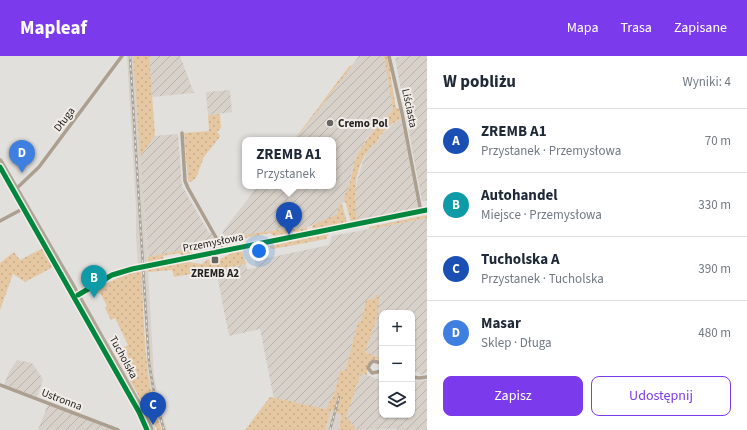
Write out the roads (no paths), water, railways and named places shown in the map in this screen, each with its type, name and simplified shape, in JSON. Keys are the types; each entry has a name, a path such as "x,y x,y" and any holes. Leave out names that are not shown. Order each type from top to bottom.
{"street":[{"name":"Długa","path":"16,189 38,168 122,56"},
{"name":"Liściasta","path":"389,56 424,211"},
{"path":"182,133 185,181 223,250"},
{"name":"Tucholska","path":"0,161 78,295 152,430"},
{"path":"0,221 26,207"},
{"name":"Przemysłowa","path":"78,295 108,277 122,271 424,211"},
{"path":"379,362 373,361 368,368 372,373 379,372"},
{"path":"415,377 427,377"},
{"name":"Ustronna","path":"0,385 118,430"}],"railway":[{"path":"130,56 149,363 155,398 164,430"},
{"path":"330,430 339,397"}],"place":[{"name":"Cremo Pol","path":"330,123"},
{"name":"Masar","path":"22,173"},
{"name":"ZREMB A1","path":"289,235"},
{"name":"ZREMB A2","path":"215,260"},
{"name":"Autohandel","path":"94,298"},
{"name":"Tucholska A","path":"153,425"}]}
